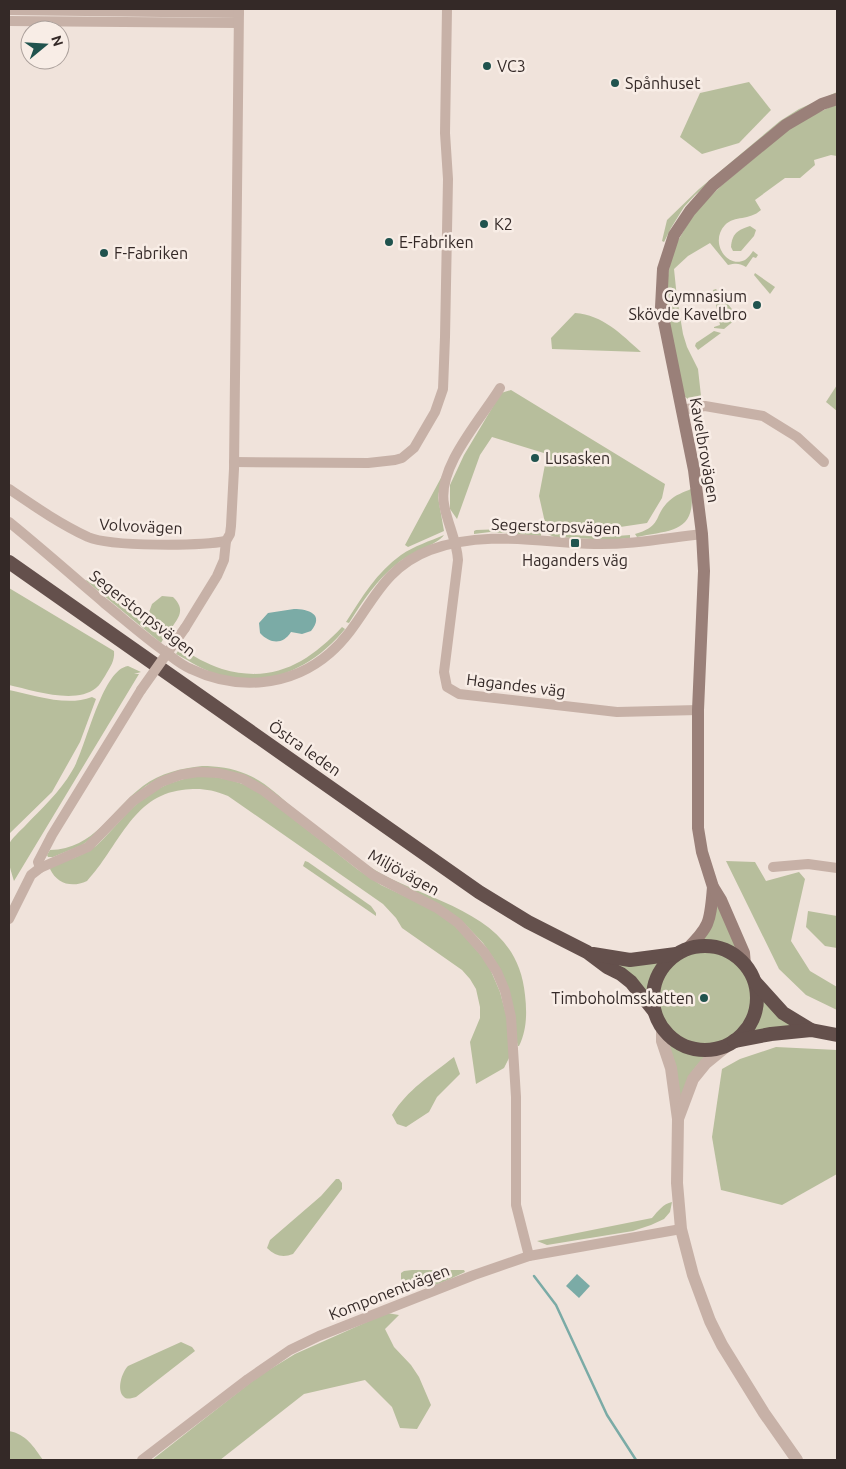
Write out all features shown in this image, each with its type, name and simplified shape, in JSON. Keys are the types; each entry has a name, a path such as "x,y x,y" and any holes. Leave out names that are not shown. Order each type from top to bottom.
{"highway":[{"name":"Östra leden","path":"9,562 480,892 528,922 587,952 631,982 654,1011"},
{"path":"811,1030 783,1013 754,981 745,966 730,953 712,946 698,946 681,952 664,965 656,979 653,995 654,1011 662,1028 680,1044 692,1048 716,1049 731,1043 770,1034 811,1030 837,1035"},
{"name":"Östra leden","path":"587,952 630,960 681,952"},
{"path":"731,1043 744,1032 752,1021 756,1008 757,994 754,981"}],"main road":[{"name":"Kavelbrovägen","path":"745,966 744,953 721,900 713,887 702,852 698,828 698,710 704,570 702,534 694,470 661,307 663,269 674,235 690,211 712,185 786,125 822,104 837,99"},
{"name":"Kavelbrovägen","path":"681,952 705,930 711,917 713,887"}],"street":[{"path":"234,462 343,463 402,458 414,448 440,403 443,389 445,337 448,179 445,133 447,9"},
{"path":"9,10 239,15"},
{"path":"9,919 31,875 40,868 38,862 44,848 141,690 185,628 217,576 224,560 226,540 232,526 234,462 239,15"},
{"path":"9,21 239,15"},
{"path":"455,543 444,503 443,489 445,478 469,434 500,388"},
{"path":"681,410 705,406 763,416 797,437 824,462"},
{"name":"Volvovägen","path":"9,489 89,538 108,542 213,544 226,540"},
{"name":"Segerstorpsvägen","path":"9,522 181,664 215,679 240,683 271,682 294,676 313,666 332,652 348,633 380,586 402,564 429,550 483,538 617,544 702,534"},
{"name":"Hagandes väg","path":"455,543 458,560 444,672 447,687 452,691 459,694 617,712 698,710"},
{"name":"Miljövägen","path":"40,868 88,847 133,801 161,782 180,775 198,772 218,773 242,779 264,791 373,875 438,908 458,923 484,952 497,972 505,991 511,1017 516,1096 516,1205 528,1256"},
{"path":"773,867 808,864 837,868"},
{"path":"662,1028 662,1041 671,1068 678,1119 677,1183 680,1230 693,1275 710,1321 739,1374 797,1460"},
{"path":"678,1119 693,1079 706,1063 731,1043"},
{"name":"Komponentvägen","path":"142,1460 248,1379 290,1350 327,1332 528,1256 680,1230"}],"green space":[{"path":"749,82 771,110 739,143 702,154 680,137 700,93"},
{"path":"837,92 731,164 684,207 664,242 662,241 667,220 699,189 780,121 799,109"},
{"path":"837,104 837,156 831,155 814,160 815,165 800,178 785,178 755,200 761,210 752,216 729,222 721,232 719,239 722,252 732,261 745,260 753,251 758,255 756,258 753,257 746,267 737,264 728,265 710,243 688,256 674,269 683,334 698,369 701,396 697,401 689,400 684,396 673,350 665,291 673,249 696,210 721,186 789,129"},
{"path":"750,226 756,230 754,236 741,251 733,251 731,247 734,235"},
{"path":"755,273 775,287 770,294 754,275"},
{"path":"716,289 735,313 740,309 742,312 724,329 714,328 720,325 713,290"},
{"path":"575,313 603,321 619,332 641,352 552,349 551,338"},
{"path":"714,331 721,333 698,350 695,346 696,343"},
{"path":"837,385 837,411 826,402"},
{"path":"511,390 665,484 662,498 647,523 600,530 546,527 539,496 547,454 492,437 480,455 457,519 450,509 450,485 464,455 501,393"},
{"path":"442,476 438,497 444,531 408,547 405,545"},
{"path":"691,489 692,503 690,514 685,522 679,527 670,530 637,537 635,534 650,528 654,524 669,501"},
{"path":"506,529 541,533 541,536 490,532 474,534 476,530"},
{"path":"546,533 603,537 630,535 630,538 612,540 554,537"},
{"path":"444,535 436,542 390,569 371,591 349,623 346,622 371,586 392,562 411,549"},
{"path":"85,580 100,584 165,636 161,643"},
{"path":"9,588 114,651 112,664 97,687 87,693 65,696 41,693 9,685"},
{"path":"162,596 173,597 180,610 180,614 170,630 169,627 168,633 148,615 152,604"},
{"path":"342,627 345,629 320,654 305,664 273,677 239,679 221,676 176,654 180,648 211,665 240,673 257,674 273,672 303,660 329,640"},
{"path":"128,666 141,672 134,674 139,674 14,881 8,857 9,844 67,779 77,761 102,695 118,671"},
{"path":"9,690 61,700 72,701 92,697 96,699 80,742 52,792 9,834"},
{"path":"202,766 230,769 259,780 364,863 387,877 463,911 486,925 505,943 518,966 526,1008 525,1027 519,1046 494,959 483,943 461,920 381,876 247,777 162,777 146,786 130,799 91,839 82,845 53,857 48,857 47,855 50,850 66,848 91,836 132,796 150,781 171,772"},
{"path":"198,776 229,780 244,784 258,791 357,869 381,885 436,911 458,928 488,964 500,992 507,1018 510,1056 504,1068 476,1084 470,1042 480,1018 480,1007 476,989 462,970 402,928 396,918 383,904 228,796 200,789 182,790 165,794 150,802 127,825 87,881 76,884 66,883 53,874 50,869 51,867 91,850 137,804 154,791 174,782"},
{"path":"305,861 371,906 376,916 303,866"},
{"path":"726,861 755,862 766,881 799,872 805,879 791,941 810,971 837,987 837,1010 806,995 779,969"},
{"path":"717,901 741,955 726,947 701,942"},
{"path":"808,911 837,916 837,948 825,946 806,927"},
{"path":"695,951 713,951 738,964 748,980 751,998 748,1016 738,1032 713,1045 695,1045 670,1032 657,1007 657,989 670,964"},
{"path":"665,958 654,978 650,999 613,962"},
{"path":"760,992 795,1026 747,1035 757,1015"},
{"path":"666,1039 688,1051 709,1054 690,1075 680,1101"},
{"path":"776,1047 837,1050 837,1174 782,1205 721,1190 712,1137 722,1069 740,1059"},
{"path":"454,1057 460,1074 437,1097 429,1112 406,1127 397,1124 392,1115 398,1106 420,1083"},
{"path":"336,1179 339,1179 342,1183 342,1189 293,1254 279,1255 267,1248 270,1240 321,1196"},
{"path":"672,1202 670,1212 664,1219 633,1231 547,1245 537,1241 652,1218 663,1206"},
{"path":"412,1270 464,1270 465,1272 433,1286 416,1287 408,1285 401,1280 401,1273"},
{"path":"387,1313 399,1315 385,1329 394,1347 411,1365 419,1377 431,1405 417,1429 400,1428 392,1407 365,1380 304,1394 220,1460 152,1460 259,1376 295,1354"},
{"path":"181,1342 192,1347 195,1351 136,1397 128,1399 124,1397 120,1386 128,1366"},
{"path":"9,1431 25,1438 43,1460 9,1460"}],"water":[{"path":"294,609 309,611 313,614 316,620 311,631 302,634 291,632 280,641 272,641 260,633 259,623 268,613"},
{"path":"577,1274 590,1286 579,1298 566,1286"}],"waterway":[{"path":"534,1276 556,1305 607,1415 636,1460"}],"place":[{"name":"VC3","path":"487,66"},
{"name":"Spånhuset","path":"615,83"},
{"name":"K2","path":"484,224"},
{"name":"E-Fabriken","path":"389,242"},
{"name":"F-Fabriken","path":"104,253"},
{"name":"Gymnasium Skövde Kavelbro","path":"757,305"},
{"name":"Lusasken","path":"535,458"},
{"name":"Haganders väg","path":"575,543"},
{"name":"Timboholmsskatten","path":"704,998"}]}
